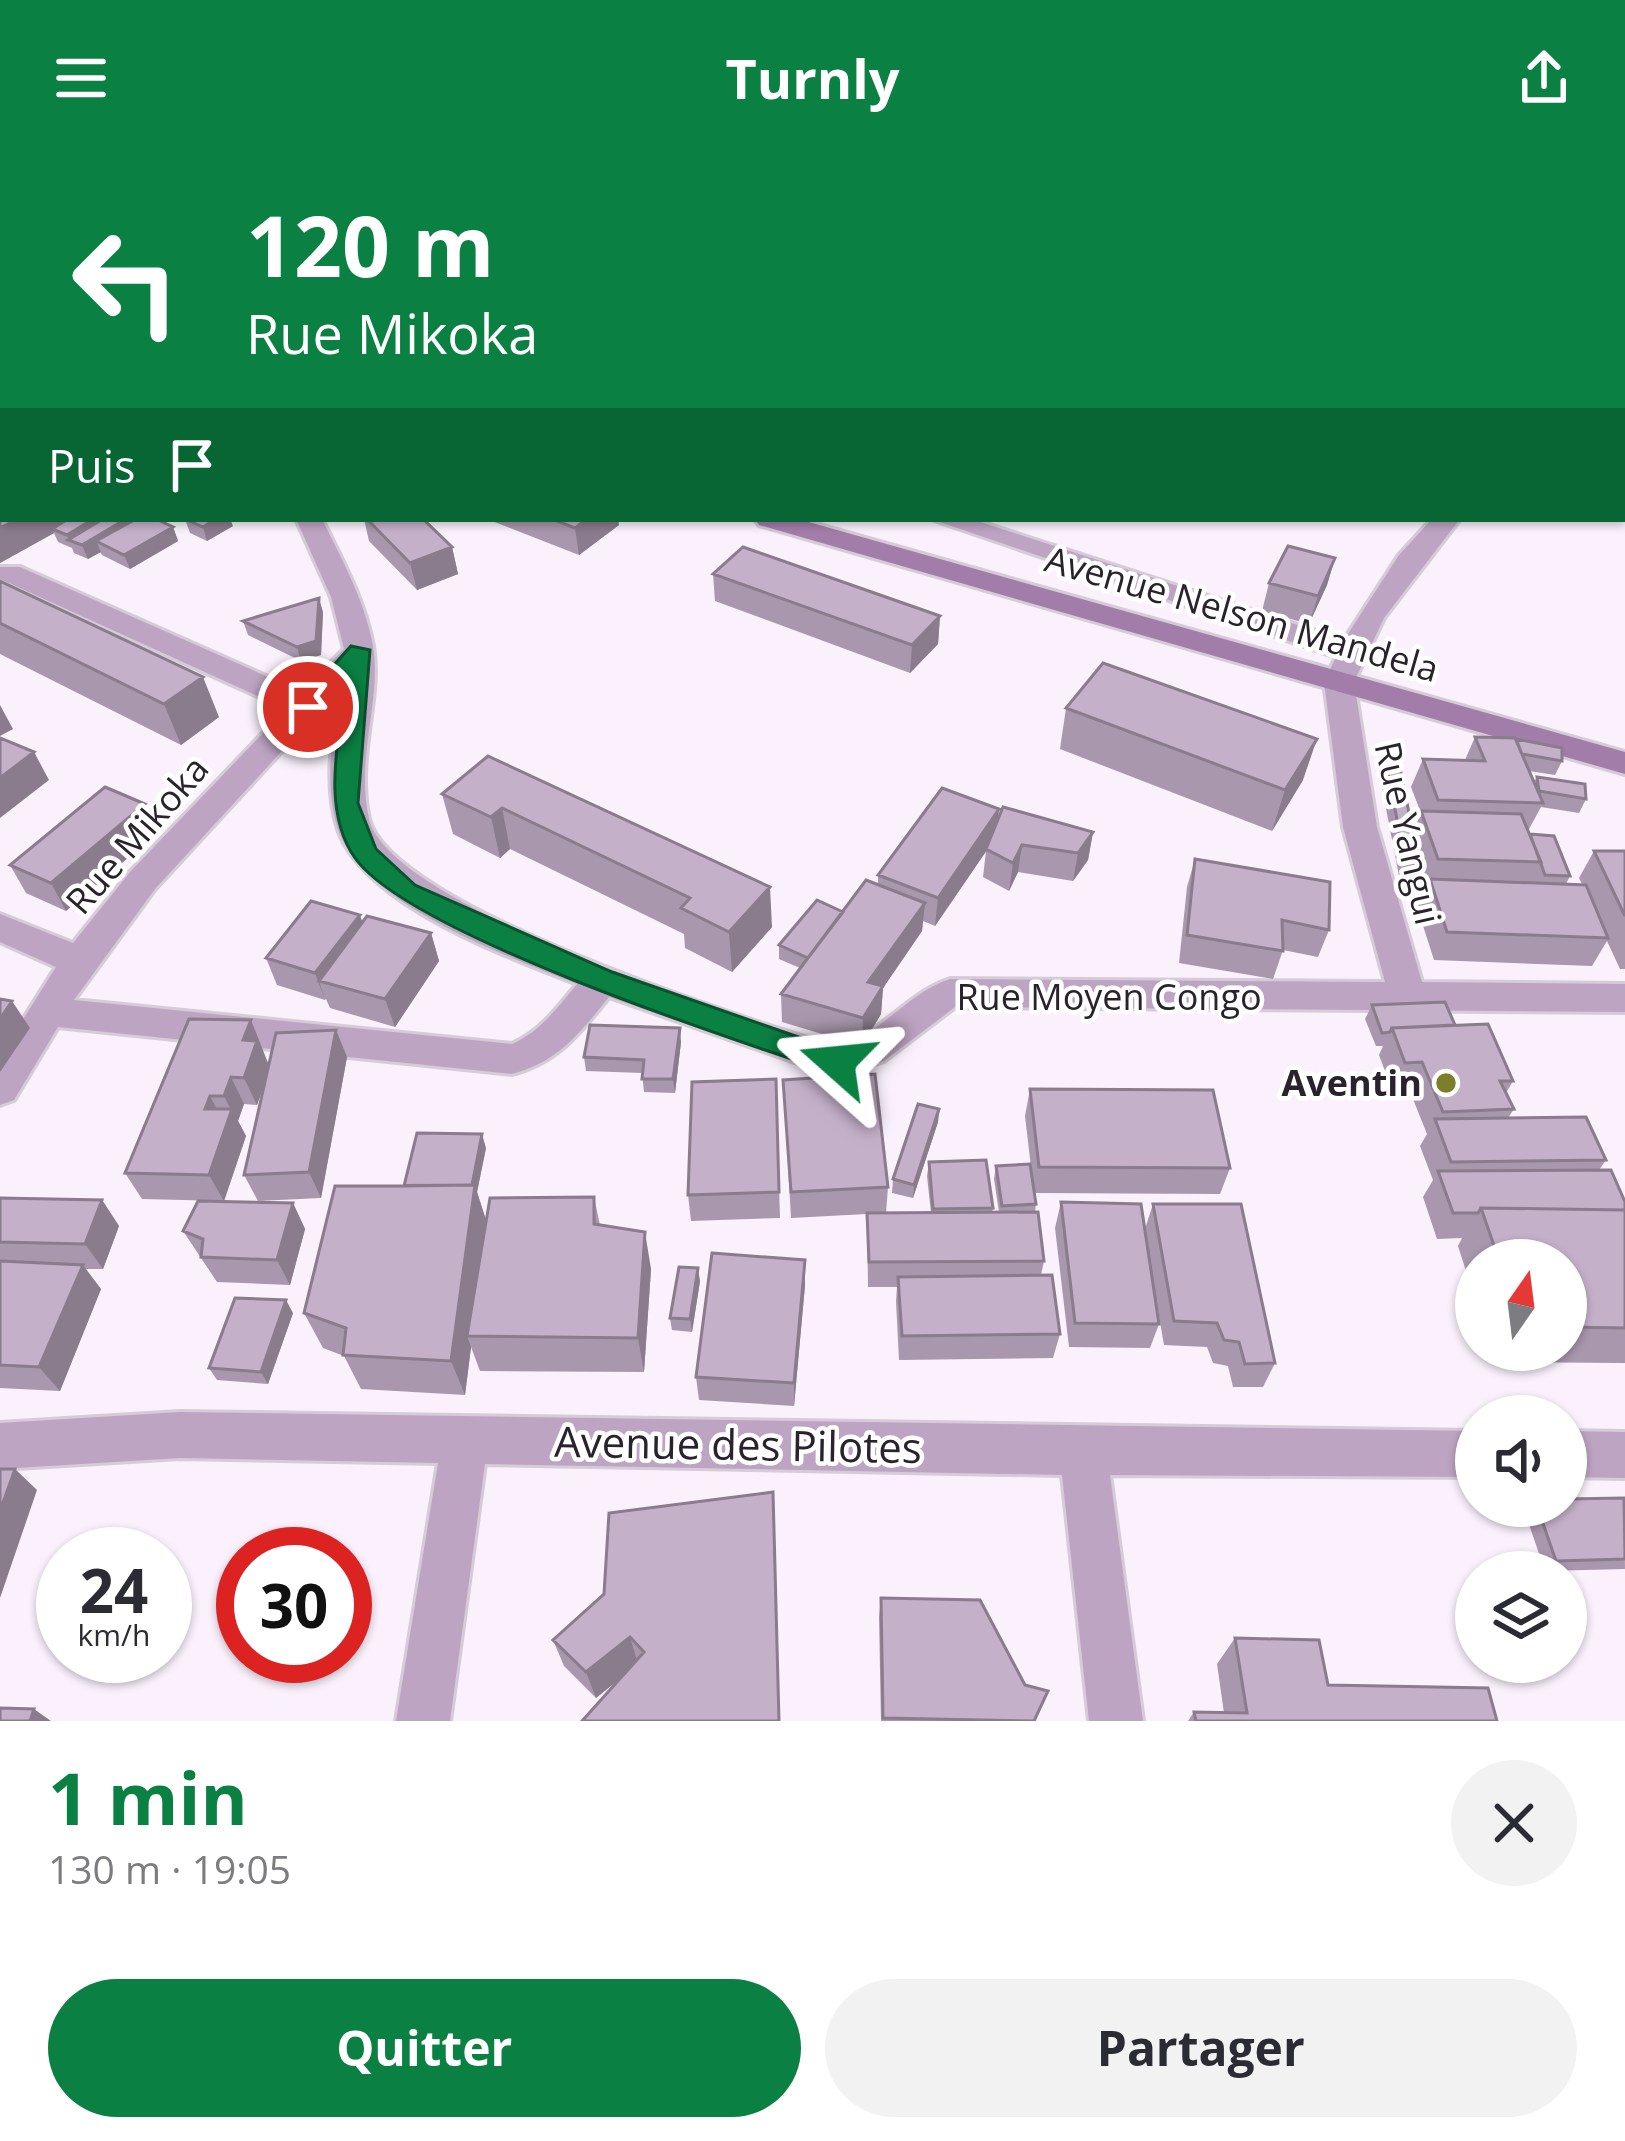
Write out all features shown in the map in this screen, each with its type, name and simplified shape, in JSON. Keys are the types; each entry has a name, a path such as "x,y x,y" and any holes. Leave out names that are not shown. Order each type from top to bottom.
{"street":[{"path":"310,522 346,597 359,650"},
{"name":"Avenue Nelson Mandela","path":"780,522 1346,667 1625,764"},
{"path":"969,522 1346,667 1409,561 1444,522"},
{"path":"10,573 308,707"},
{"name":"Rue Mikoka","path":"0,1089 80,961 143,880 359,650"},
{"name":"Rue Moyen Congo","path":"359,650 346,803 365,853 406,892 602,979 837,1062 866,1057 932,1001 950,993 1625,998"},
{"name":"Rue Yangui","path":"1346,667 1360,827 1408,998"},
{"path":"0,927 80,961"},
{"path":"51,1012 512,1059 529,1057 545,1045 602,979"},
{"name":"Avenue des Pilotes","path":"0,1446 179,1435 1083,1453 1455,1454"},
{"path":"423,1721 465,1439"},
{"path":"1083,1453 1116,1721"},
{"path":"1587,1454 1625,1455"}],"building":[{"path":"63,522 88,522 67,535 52,529"},
{"path":"98,522 121,522 82,545 68,540"},
{"path":"131,522 162,522 173,527 124,555 96,541"},
{"path":"370,522 426,522 452,547 410,563"},
{"path":"1288,546 1335,558 1318,596 1269,583"},
{"path":"743,547 940,616 912,645 713,574"},
{"path":"0,581 203,677 164,704 0,623"},
{"path":"319,598 316,641 297,647 243,621"},
{"path":"1103,663 1317,739 1285,790 1066,708"},
{"path":"1475,737 1515,738 1543,803 1438,800 1423,759 1485,761"},
{"path":"0,738 34,752 0,778"},
{"path":"1516,739 1562,748 1562,761 1522,754"},
{"path":"488,756 770,887 729,932 681,908 690,898 502,808 491,817 442,794"},
{"path":"1385,757 1398,758 1419,863 1405,861"},
{"path":"1537,777 1585,784 1586,799 1539,791"},
{"path":"105,787 145,804 51,883 10,865"},
{"path":"942,788 999,809 938,898 878,875"},
{"path":"1003,807 1093,832 1078,853 1022,845 1013,863 986,849"},
{"path":"1421,811 1521,814 1541,862 1438,859"},
{"path":"1530,834 1554,836 1570,876 1545,875"},
{"path":"1594,851 1625,851 1625,916"},
{"path":"1195,859 1330,882 1329,930 1282,920 1283,951 1187,935"},
{"path":"1430,879 1586,885 1608,938 1447,932"},
{"path":"866,880 925,903 868,982 883,986 863,1018 781,994"},
{"path":"817,900 843,912 808,958 779,945"},
{"path":"311,901 360,915 315,973 266,958"},
{"path":"367,916 431,933 385,999 319,981"},
{"path":"0,999 12,1001 0,1019"},
{"path":"1445,1002 1455,1025 1392,1028 1382,1033 1372,1005"},
{"path":"189,1019 251,1020 243,1040 257,1041 244,1078 231,1077 224,1096 210,1096 205,1109 232,1109 209,1175 125,1173"},
{"path":"1488,1024 1513,1081 1500,1081 1514,1109 1443,1112 1422,1062 1405,1063 1392,1028"},
{"path":"590,1025 680,1028 673,1079 642,1079 644,1060 584,1057"},
{"path":"336,1030 309,1172 244,1175 276,1033"},
{"path":"875,1074 888,1187 791,1192 783,1080"},
{"path":"776,1079 779,1192 688,1195 692,1082"},
{"path":"1030,1089 1213,1090 1230,1168 1039,1167"},
{"path":"918,1104 939,1109 914,1185 893,1179"},
{"path":"1586,1117 1606,1160 1451,1162 1435,1119"},
{"path":"417,1133 482,1134 472,1185 404,1186"},
{"path":"986,1160 993,1208 933,1209 929,1162"},
{"path":"1030,1164 1036,1204 1002,1206 996,1166"},
{"path":"1611,1170 1625,1210 1481,1208 1478,1213 1453,1213 1438,1171"},
{"path":"475,1185 451,1361 343,1355 346,1328 304,1313 335,1186"},
{"path":"594,1197 594,1224 645,1232 638,1338 467,1336 490,1198"},
{"path":"0,1198 102,1200 85,1244 0,1242"},
{"path":"198,1201 293,1203 277,1260 201,1257 203,1239 183,1231"},
{"path":"1061,1202 1141,1204 1159,1324 1075,1323"},
{"path":"1153,1204 1241,1204 1275,1363 1245,1364 1239,1342 1224,1340 1217,1323 1174,1321"},
{"path":"1481,1208 1625,1210 1625,1328 1587,1327 1587,1239 1492,1239"},
{"path":"1038,1212 1044,1261 869,1262 867,1213"},
{"path":"712,1253 805,1260 794,1383 696,1377"},
{"path":"0,1261 83,1265 39,1367 0,1365"},
{"path":"679,1267 698,1268 690,1319 670,1318"},
{"path":"1052,1275 1060,1334 902,1336 898,1277"},
{"path":"235,1298 286,1300 261,1372 209,1368"},
{"path":"0,1469 15,1469 0,1511"},
{"path":"773,1492 779,1721 582,1721 644,1652 630,1637 586,1672 553,1640 604,1594 609,1513"},
{"path":"1624,1498 1625,1559 1587,1560 1587,1551 1553,1551 1544,1527 1587,1527 1587,1499"},
{"path":"881,1598 980,1600 1025,1685 1048,1691 1034,1721 883,1718"},
{"path":"1235,1638 1319,1640 1328,1685 1488,1688 1497,1721 1196,1721 1194,1712 1247,1713"},
{"path":"0,1708 34,1709 30,1721 0,1721"}],"place":[{"name":"Aventin","path":"1446,1083"}],"route":[{"path":"308,707 359,650 346,803 365,853 406,892 602,979 837,1062"}]}
